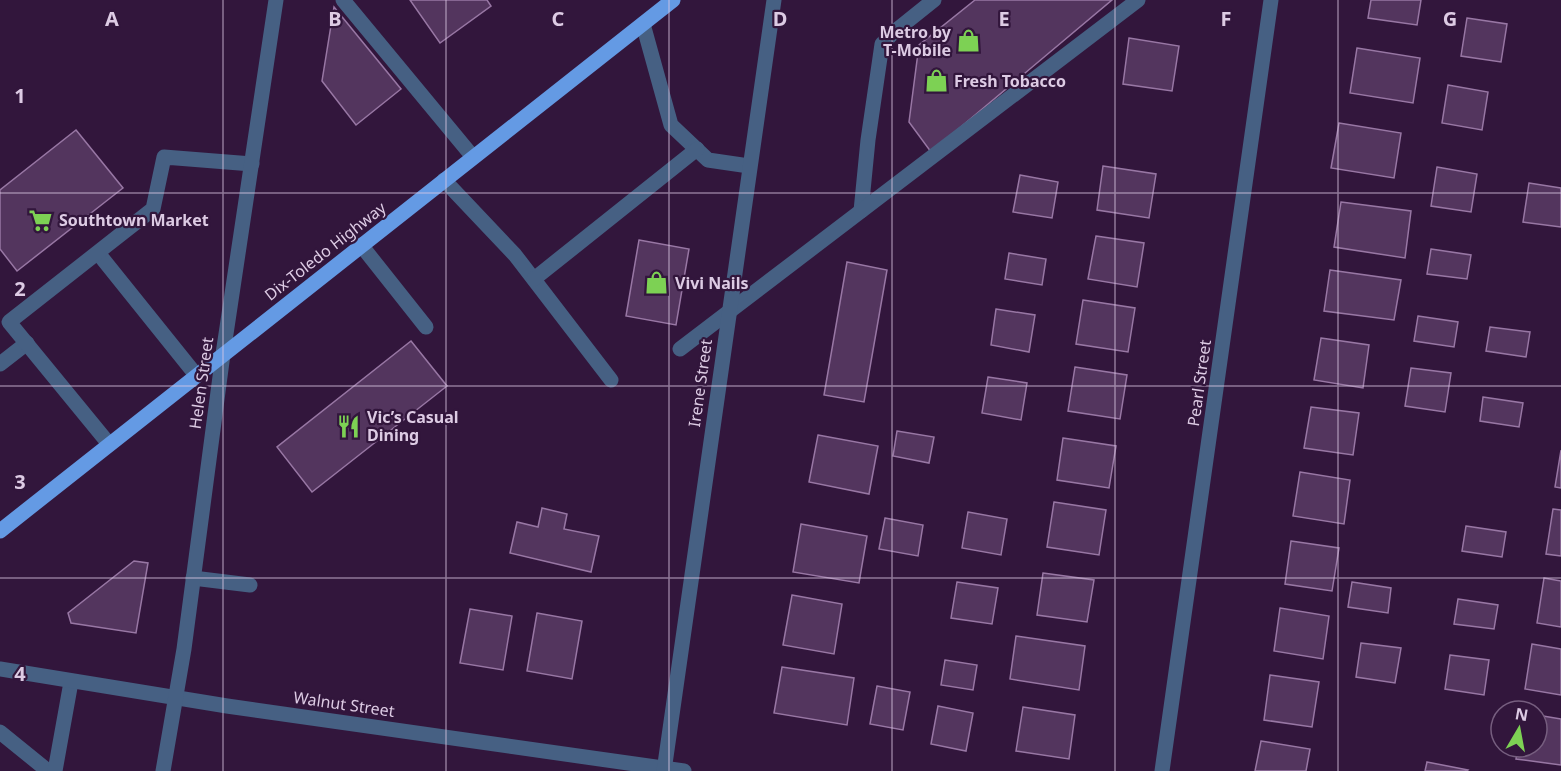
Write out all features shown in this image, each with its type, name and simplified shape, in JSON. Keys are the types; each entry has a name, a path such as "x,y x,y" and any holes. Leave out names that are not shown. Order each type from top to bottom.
{"main road":[{"name":"Dix-Toledo Highway","path":"0,531 673,0"}],"street":[{"name":"Helen Street","path":"163,771 176,698 223,354 276,0"},
{"path":"343,0 473,157"},
{"name":"Irene Street","path":"664,770 774,0"},
{"path":"861,211 868,140 882,44 934,0"},
{"path":"680,349 1138,0"},
{"name":"Pearl Street","path":"1162,771 1271,0"},
{"path":"643,24 671,125 708,160 749,166"},
{"path":"534,279 696,149"},
{"path":"109,444 9,322 153,209 164,157 252,164"},
{"path":"444,180 534,279 611,380"},
{"path":"361,245 426,327"},
{"path":"98,253 196,375"},
{"path":"0,364 27,343"},
{"path":"193,578 250,585"},
{"name":"Walnut Street","path":"0,670 176,698 664,770 684,771"},
{"path":"55,771 71,682"},
{"path":"0,732 48,771"}],"building":[{"path":"410,0 487,0 491,6 440,43"},
{"path":"975,0 1112,0 931,152 909,122 919,45"},
{"path":"1371,0 1421,0 1417,25 1368,18"},
{"path":"334,7 401,89 356,125 322,81"},
{"path":"1467,18 1507,24 1501,62 1461,56"},
{"path":"1129,38 1179,46 1172,91 1123,84"},
{"path":"1357,48 1420,58 1413,103 1350,93"},
{"path":"1448,85 1488,92 1482,130 1442,123"},
{"path":"1339,123 1401,133 1394,178 1331,168"},
{"name":"Southtown Market","path":"76,130 123,188 17,271 0,249 0,190"},
{"path":"1103,166 1156,174 1149,218 1097,210"},
{"path":"1437,167 1477,174 1471,212 1431,206"},
{"path":"1020,175 1058,182 1052,218 1013,212"},
{"path":"1529,183 1561,188 1561,227 1523,222"},
{"path":"1341,202 1411,211 1405,258 1334,247"},
{"path":"1096,236 1144,243 1137,287 1088,279"},
{"name":"Vivi Nails","path":"639,240 689,249 676,325 626,316"},
{"path":"1431,249 1471,255 1467,279 1427,274"},
{"path":"1009,253 1046,259 1042,285 1005,279"},
{"path":"847,262 887,270 864,402 824,395"},
{"path":"1330,270 1401,280 1394,320 1324,311"},
{"path":"1083,300 1135,308 1128,352 1076,344"},
{"path":"996,309 1035,315 1029,352 991,345"},
{"path":"1418,316 1458,322 1454,347 1414,341"},
{"path":"1490,327 1530,332 1526,357 1486,351"},
{"path":"1321,338 1369,345 1363,388 1314,380"},
{"name":"Vic’s Casual Dining","path":"411,341 447,386 312,492 277,447"},
{"path":"1075,367 1127,375 1120,419 1068,411"},
{"path":"1411,368 1451,373 1445,412 1405,406"},
{"path":"988,377 1027,383 1021,420 982,413"},
{"path":"1483,397 1523,403 1519,427 1480,421"},
{"path":"1311,407 1359,413 1353,455 1304,448"},
{"path":"897,431 934,437 929,463 893,456"},
{"path":"818,435 878,446 869,494 809,482"},
{"path":"1063,438 1116,446 1109,488 1057,480"},
{"path":"1561,450 1561,488 1555,487"},
{"path":"1300,472 1350,480 1344,524 1293,516"},
{"path":"1054,502 1106,510 1099,555 1047,547"},
{"path":"542,508 567,514 564,529 599,536 591,572 510,553 517,522 538,527"},
{"path":"1553,509 1561,510 1561,556 1546,554"},
{"path":"968,512 1007,519 1001,555 962,548"},
{"path":"885,518 923,525 918,556 879,549"},
{"path":"801,524 867,536 859,583 793,572"},
{"path":"1466,526 1506,532 1502,557 1462,551"},
{"path":"1291,541 1339,548 1332,591 1285,584"},
{"path":"134,561 148,563 136,633 71,623 68,613"},
{"path":"1043,573 1094,580 1087,622 1037,615"},
{"path":"1544,578 1561,581 1561,627 1537,623"},
{"path":"957,582 998,588 992,624 951,618"},
{"path":"1352,582 1391,588 1388,613 1348,607"},
{"path":"792,595 842,604 834,654 783,645"},
{"path":"1458,599 1498,605 1494,629 1454,624"},
{"path":"1280,608 1329,616 1323,659 1274,651"},
{"path":"470,609 512,616 503,670 460,663"},
{"path":"537,613 582,621 572,679 527,671"},
{"path":"1016,636 1085,646 1079,690 1010,679"},
{"path":"1361,643 1401,648 1395,683 1356,677"},
{"path":"1532,644 1561,649 1561,695 1525,689"},
{"path":"1450,655 1489,660 1484,695 1445,689"},
{"path":"945,660 977,665 973,690 941,685"},
{"path":"782,667 854,678 847,725 774,713"},
{"path":"1270,675 1319,682 1312,727 1264,720"},
{"path":"877,686 910,692 903,730 870,724"},
{"path":"938,706 973,713 966,751 931,744"},
{"path":"1023,707 1075,715 1069,759 1016,751"},
{"path":"1549,717 1561,719 1561,765 1516,759 1549,759"},
{"path":"1261,741 1310,749 1306,771 1255,771"},
{"path":"1427,762 1468,770 1425,771"}],"place":[{"name":"Metro by T-Mobile","path":"969,41"},
{"name":"Fresh Tobacco","path":"936,81"},
{"name":"Southtown Market","path":"41,220"},
{"name":"Vivi Nails","path":"657,283"},
{"name":"Vic’s Casual Dining","path":"349,426"}]}
